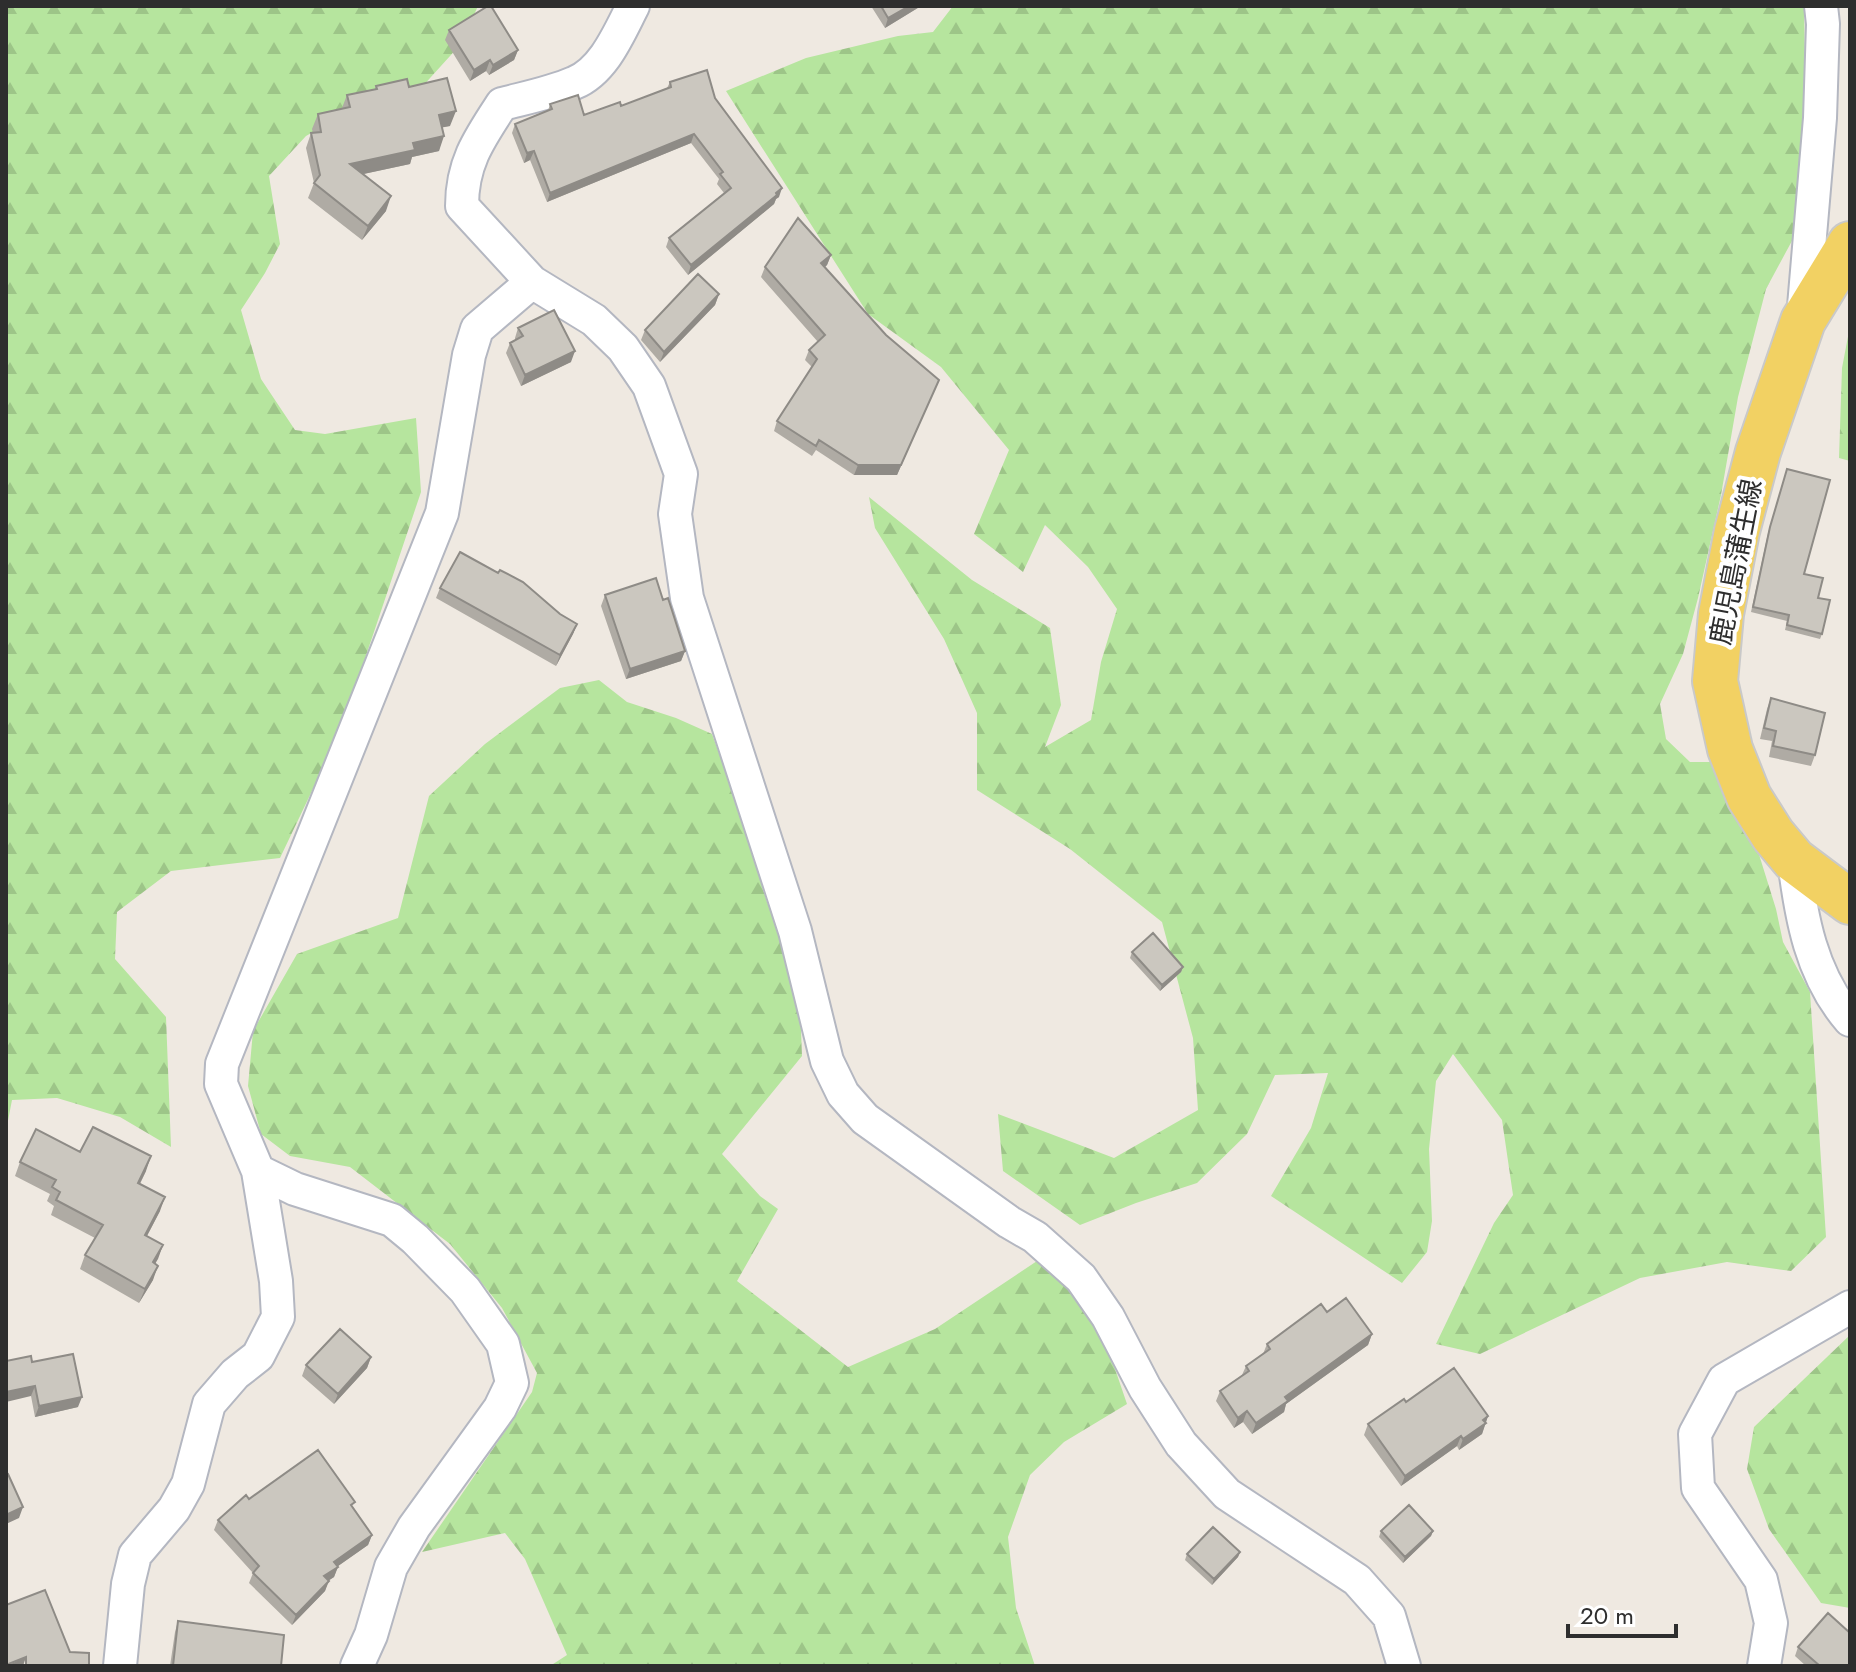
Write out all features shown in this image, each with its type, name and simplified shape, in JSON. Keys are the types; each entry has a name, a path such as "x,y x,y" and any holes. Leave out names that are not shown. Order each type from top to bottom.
{"main road":[{"name":"鹿児島蒲生線","path":"1850,244 1803,321 1758,452 1737,531 1721,614 1715,681 1730,749 1749,797 1773,835 1794,860 1850,902"}],"street":[{"path":"633,6 612,46 592,71 576,83 502,104 473,149 462,183 462,206 532,282 594,320 623,348 649,386 681,474 675,514 687,598 795,931 827,1061 843,1094 865,1119 1009,1222 1035,1237 1081,1278 1108,1317 1145,1388 1181,1444 1227,1494 1357,1580 1389,1616 1404,1666"},
{"path":"1803,321 1820,118 1821,6"},
{"path":"120,1666 128,1584 135,1555 174,1509 188,1484 209,1404 235,1374 258,1356 278,1317 276,1281 258,1171 221,1084 222,1064 442,513 469,355 477,329 532,282"},
{"path":"1794,860 1800,915 1820,973 1837,1005 1850,1020"},
{"path":"258,1171 295,1189 392,1220 415,1239 465,1290 503,1344 512,1383 500,1408 414,1527 391,1567 371,1635 357,1666"},
{"path":"1764,1666 1771,1623 1761,1580 1698,1488 1695,1434 1724,1380 1850,1307"}],"green space":[{"path":"6,6 478,6 460,45 421,88 364,103 306,136 269,176 280,244 241,310 261,379 295,430 325,434 416,418 421,492 341,730 280,858 171,871 117,912 115,959 166,1017 171,1147 120,1117 57,1098 12,1100 6,1131"},
{"path":"953,6 1804,6 1806,121 1800,226 1766,289 1738,397 1721,495 1698,598 1683,654 1660,704 1666,739 1690,762 1715,762 1757,848 1783,942 1810,992 1826,1237 1791,1271 1727,1262 1640,1278 1480,1354 1436,1344 1494,1223 1513,1195 1502,1120 1453,1054 1436,1081 1429,1149 1432,1221 1427,1252 1402,1283 1271,1196 1311,1128 1328,1073 1275,1075 1247,1134 1197,1183 1080,1225 1003,1171 998,1114 1114,1158 1198,1110 1193,1038 1162,922 1070,849 977,790 977,713 944,639 875,528 869,497 972,580 1050,628 1061,705 1045,747 1091,720 1101,662 1117,609 1088,567 1045,525 1023,572 974,534 1009,450 941,367 868,314 726,91 806,58 898,36 933,32"},
{"path":"1850,326 1850,461 1839,458 1842,368"},
{"path":"599,680 627,702 712,734 767,902 799,979 802,1056 722,1154 760,1196 778,1209 737,1281 848,1367 935,1329 1037,1261 1055,1269 1100,1325 1127,1404 1064,1442 1030,1475 1008,1537 1016,1608 1035,1666 550,1666 567,1655 525,1559 505,1533 422,1552 532,1392 537,1373 502,1308 450,1244 350,1167 290,1156 261,1134 248,1086 253,1031 297,954 398,918 429,796 485,744 560,688"},
{"path":"1850,1335 1850,1608 1821,1603 1769,1529 1747,1469 1754,1427"}],"building":[{"path":"491,6 518,50 493,65 490,60 474,70 449,30"},
{"path":"881,6 909,6 888,18"},
{"path":"707,70 715,98 782,188 691,265 669,238 731,188 720,174 723,172 694,134 550,193 534,151 527,153 515,124 552,109 550,104 578,95 584,115 620,102 621,106 671,87 670,82"},
{"path":"447,78 456,111 439,115 444,136 413,143 415,150 350,164 391,196 368,226 314,183 320,175 311,133 321,132 318,114 350,107 347,95 377,89 376,86 407,79 409,87"},
{"path":"798,218 831,255 821,263 886,335 939,380 901,465 858,465 819,440 816,446 777,421 817,359 809,350 825,335 765,267"},
{"path":"698,274 719,294 664,352 645,330"},
{"path":"554,310 575,351 525,375 510,343 523,336 518,328"},
{"path":"1787,469 1830,480 1804,574 1823,578 1818,598 1830,600 1822,634 1787,625 1789,615 1753,607 1770,527"},
{"path":"460,552 498,573 500,570 523,582 560,614 577,624 560,655 440,588"},
{"path":"656,578 663,600 668,598 685,651 630,669 605,595"},
{"path":"1771,698 1825,713 1815,755 1773,746 1776,731 1764,728"},
{"path":"1153,933 1183,967 1162,985 1132,952"},
{"path":"93,1127 151,1156 138,1183 165,1197 145,1235 163,1245 153,1262 158,1266 145,1289 85,1255 103,1225 56,1200 60,1192 52,1187 56,1180 20,1162 36,1129 80,1152"},
{"path":"1346,1298 1372,1334 1285,1397 1288,1401 1256,1423 1247,1411 1238,1418 1220,1391 1249,1371 1246,1366 1270,1349 1267,1344 1321,1304 1327,1312"},
{"path":"340,1329 371,1357 338,1394 306,1365"},
{"path":"73,1354 82,1397 39,1406 35,1386 6,1392 6,1361 31,1356 32,1362"},
{"path":"1454,1368 1488,1416 1483,1420 1486,1423 1463,1439 1461,1436 1405,1476 1368,1424"},
{"path":"318,1450 355,1502 351,1505 372,1535 334,1562 338,1567 324,1576 329,1581 296,1615 253,1573 259,1566 218,1520 246,1495 249,1499"},
{"path":"6,1475 23,1507 6,1515"},
{"path":"1409,1505 1433,1531 1405,1557 1381,1531"},
{"path":"1213,1527 1240,1552 1214,1579 1187,1554"},
{"path":"45,1590 70,1652 89,1653 89,1666 26,1666 26,1657 6,1665 6,1605"},
{"path":"1828,1613 1850,1633 1850,1666 1820,1666 1798,1647"},
{"path":"178,1621 284,1635 281,1666 173,1666"}]}
